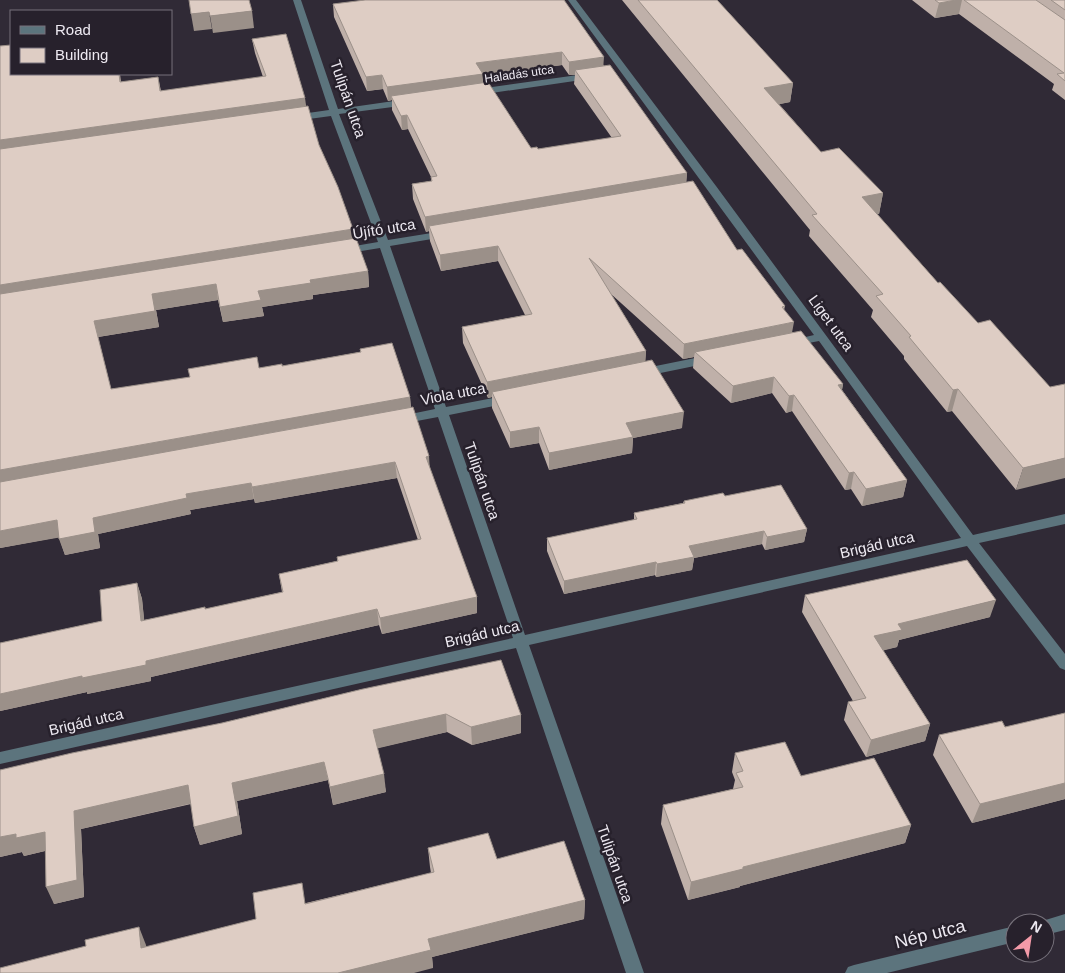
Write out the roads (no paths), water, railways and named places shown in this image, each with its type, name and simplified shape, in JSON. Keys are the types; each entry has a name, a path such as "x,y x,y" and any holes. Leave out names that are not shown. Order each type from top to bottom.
{"street":[{"name":"Tulipán utca","path":"297,0 334,112 384,244 441,413 522,641 635,973"},
{"name":"Liget utca","path":"572,0 616,73 709,189 822,337 970,541 1065,664"},
{"name":"Haladás utca","path":"470,93 616,73"},
{"path":"285,119 422,100"},
{"name":"Újító utca","path":"335,252 452,233"},
{"path":"783,345 822,337"},
{"path":"627,376 725,356"},
{"name":"Viola utca","path":"392,422 519,397"},
{"name":"Brigád utca","path":"0,758 1065,519"},
{"name":"Nép utca","path":"854,973 1005,936"}]}
